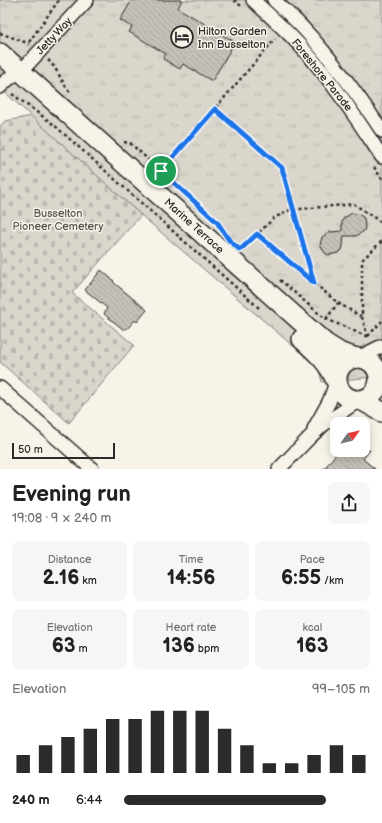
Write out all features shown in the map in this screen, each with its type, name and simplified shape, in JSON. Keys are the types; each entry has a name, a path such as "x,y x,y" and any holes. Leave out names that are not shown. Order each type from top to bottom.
{"street":[{"name":"Jetty Way","path":"6,78 38,53 87,0"},
{"name":"Foreshore Parade","path":"274,0 302,26 323,51 352,88 382,131"},
{"name":"Foreshore Parade","path":"249,5 292,36 316,65 345,102 377,161"},
{"name":"Marine Terrace","path":"0,53 6,78 317,352 329,366 336,382"},
{"name":"Marine Terrace","path":"6,78 325,343 341,352 357,358"},
{"path":"357,358 382,346"},
{"path":"279,469 311,436 336,415 371,395 378,385 380,378 378,372 370,362 364,359 350,359 340,368 329,402 311,436"},
{"path":"336,382 342,394 347,398 360,400 382,412"},
{"path":"0,388 92,469"}],"path":[{"path":"28,42 59,0"},
{"path":"234,0 249,5"},
{"path":"0,33 28,42 38,53 55,67 64,86 74,97"},
{"path":"271,34 279,42"},
{"path":"161,171 276,38"},
{"path":"6,78 53,124 259,308"},
{"path":"215,109 282,168 314,283"},
{"path":"120,142 130,144 217,222 221,228"},
{"path":"377,161 382,179"},
{"path":"245,255 240,250 274,218 293,210 354,204 382,223"},
{"path":"257,234 338,303 362,317"},
{"path":"368,336 362,317 362,260 382,241"},
{"path":"277,278 326,319 368,336"},
{"path":"326,319 338,303"},
{"path":"368,336 382,321"}],"green space":[{"path":"0,0 382,0 382,376 322,382 319,370 315,365 141,215 0,88"},
{"name":"Busselton Pioneer Cemetery","path":"32,116 141,215 72,293 134,345 69,423 0,362 0,126 5,121"}],"building":[{"name":"Hilton Garden Inn Busselton","path":"132,0 182,0 178,8 235,42 212,81 183,64 180,69 163,59 166,54 129,32 132,27 120,20"},
{"path":"352,213 360,215 364,218 364,231 356,236 344,236 342,250 338,253 329,255 325,253 320,245 322,237 330,232 342,231 342,222 344,218"},
{"path":"101,270 147,310 137,322 135,320 127,329 126,328 124,330 104,314 107,308 85,290"},
{"path":"333,457 365,457 363,459 375,469 324,469"}],"place":[{"name":"Hilton Garden Inn Busselton","path":"182,37"}],"route":[{"path":"215,109 282,168 314,283 257,234 240,250 229,240 217,222 161,171 215,109"}]}
